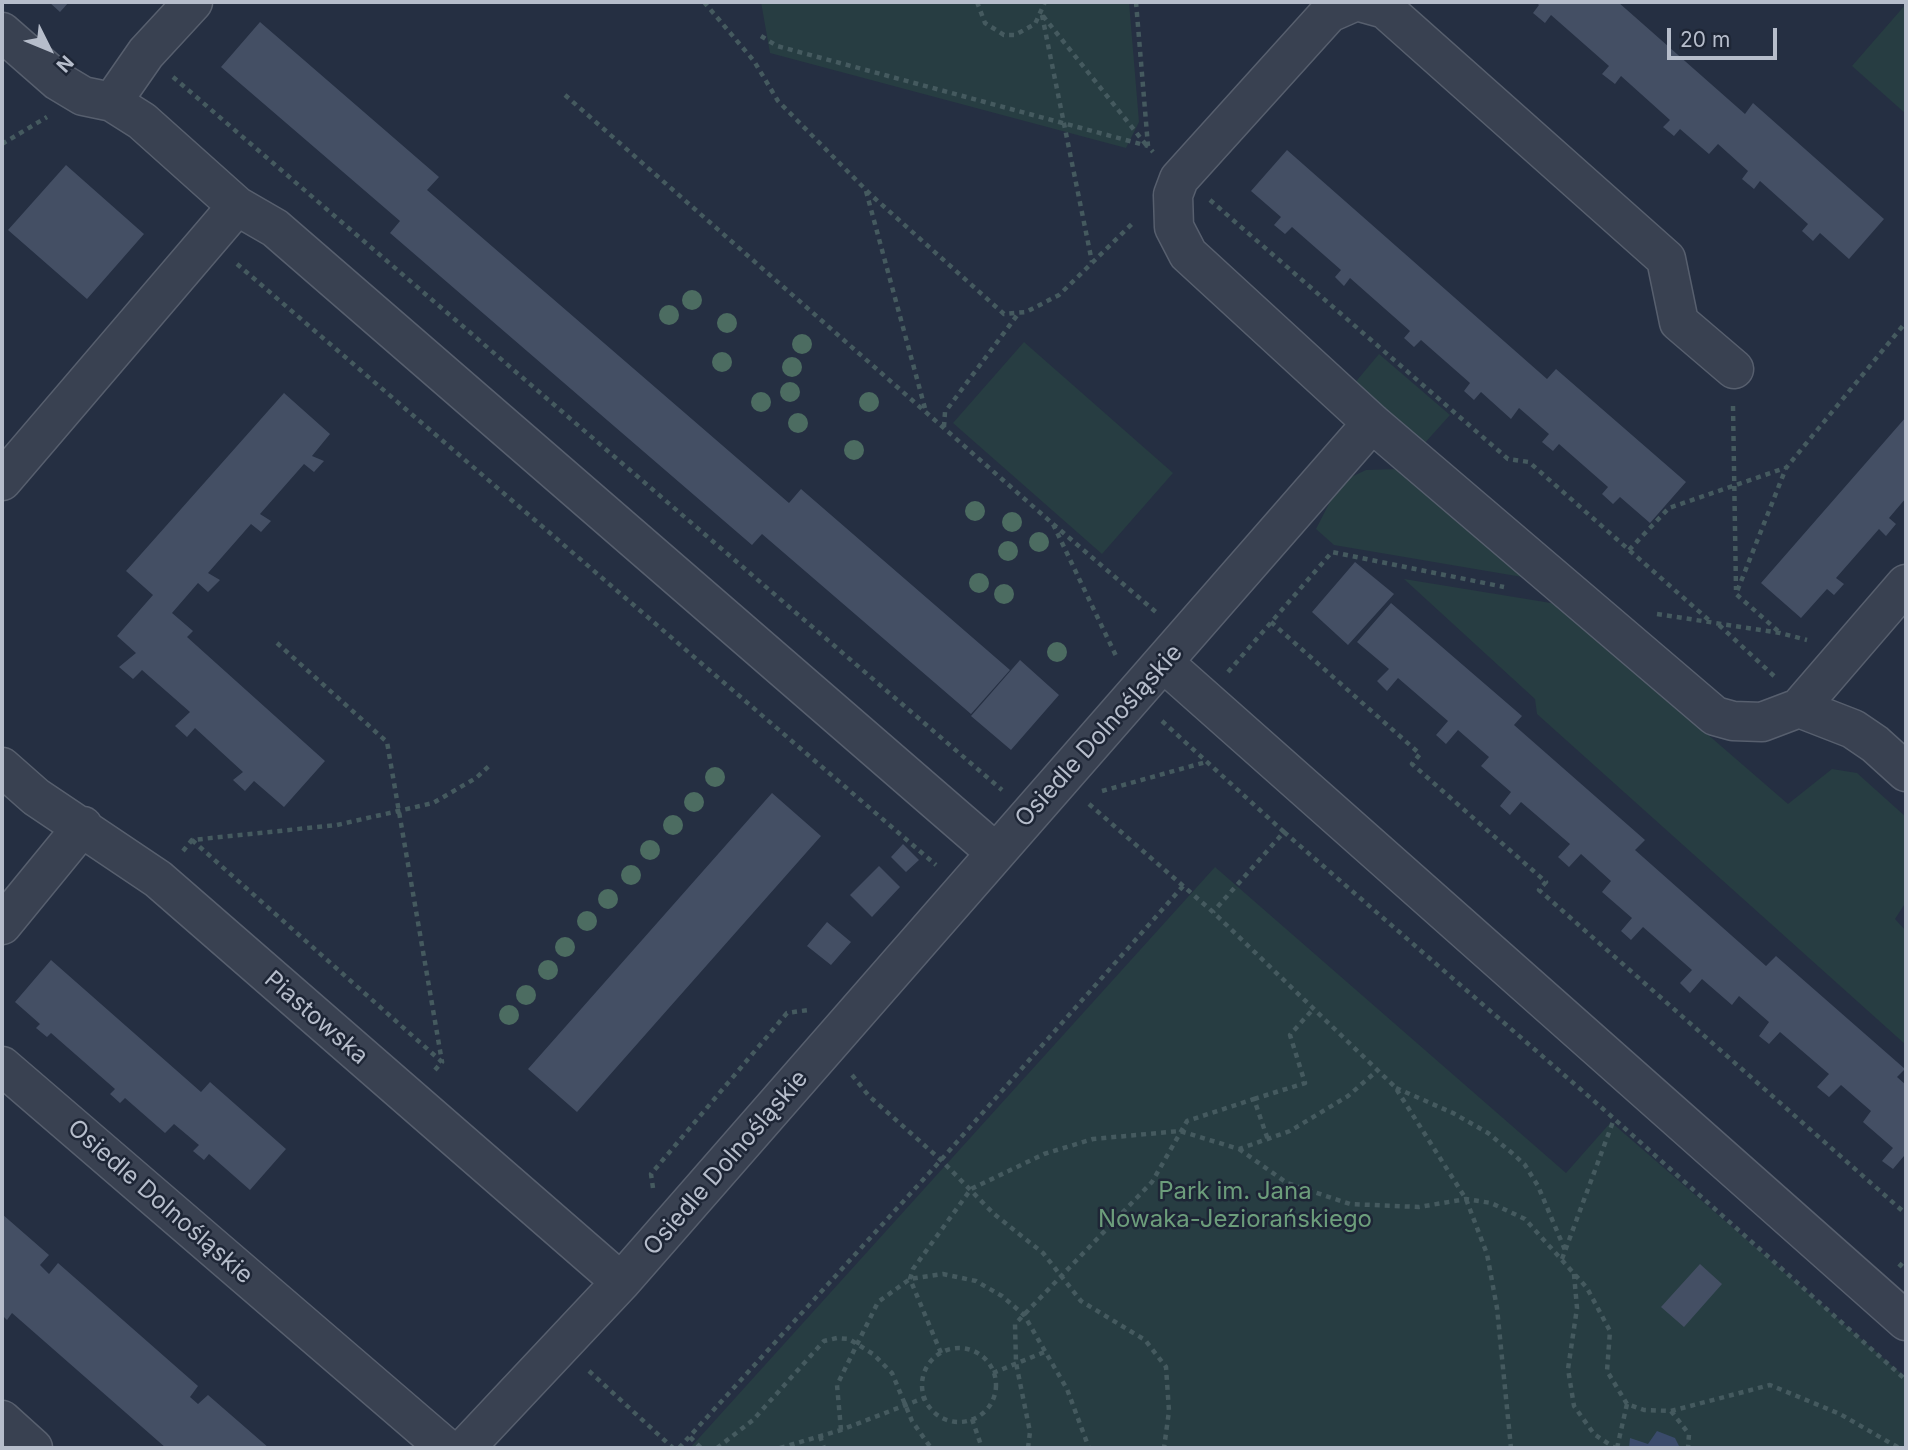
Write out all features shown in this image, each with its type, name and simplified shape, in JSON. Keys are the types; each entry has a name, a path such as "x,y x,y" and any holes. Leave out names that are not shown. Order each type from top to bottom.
{"street":[{"path":"112,102 146,53 193,2"},
{"path":"1354,2 1329,13 1179,179 1173,195 1174,227 1188,254 1372,423 1715,716 1733,721 1762,722 1799,708 1906,584"},
{"path":"1360,2 1385,9 1666,259 1679,322 1734,369"},
{"path":"2,32 58,81 83,96 112,102 142,121 237,206 275,228 984,844"},
{"path":"2,481 237,206"},
{"name":"Osiedle Dolnośląskie","path":"465,1448 621,1282 1122,682 1164,663 1372,423"},
{"path":"1164,663 1906,1321"},
{"path":"1799,708 1853,729 1875,744 1906,772"},
{"name":"Piastowska","path":"2,767 36,797 83,826 158,879 621,1282"},
{"path":"2,925 83,826"},
{"name":"Osiedle Dolnośląskie","path":"2,1066 446,1448"},
{"path":"2,1420 33,1448"}],"path":[{"path":"704,2 754,61 778,102 866,190 1004,314 1019,313 1059,295 1179,179"},
{"path":"977,2 985,23 1004,34 1027,31 1042,15"},
{"path":"1045,2 1042,15 1092,262"},
{"path":"1136,2 1147,146"},
{"path":"1042,15 1147,146 1179,179 1196,188 1508,459 1529,462 1711,622"},
{"path":"761,36 777,46 1147,146"},
{"path":"146,53 276,168 1003,791"},
{"path":"565,95 1158,614 1150,623"},
{"path":"866,190 926,412"},
{"path":"210,240 942,871 984,844 1003,791 1011,782"},
{"path":"944,428 944,412 1019,313"},
{"path":"1736,594 1786,468 1906,322"},
{"path":"1734,369 1736,594 1780,633"},
{"path":"1629,550 1670,508 1786,468"},
{"path":"1053,524 1118,660 1122,682 1284,832 1614,1119 1906,1380"},
{"path":"1205,700 1332,552 1517,590"},
{"path":"1647,612 1780,633 1847,651"},
{"path":"1271,622 1420,754 1412,764 1546,882 1539,890 1906,1213"},
{"path":"277,643 387,742 442,1062"},
{"path":"1118,660 1126,651"},
{"path":"1094,794 1206,762"},
{"path":"158,879 192,841 337,825 433,803 476,779 491,765"},
{"path":"1081,797 1213,912 1395,1087 1466,1199 1487,1254 1497,1308 1511,1448"},
{"path":"1213,912 1284,832"},
{"path":"192,841 442,1062"},
{"path":"678,1448 941,1160 1183,886"},
{"path":"1028,1448 1030,1432 1016,1363 1015,1324 1152,1182 1186,1121 1305,1083 1290,1035 1314,1008"},
{"path":"654,1199 651,1174 787,1013 821,1009"},
{"path":"409,1099 442,1062"},
{"path":"1238,1149 1290,1131 1348,1097 1379,1069"},
{"path":"849,1071 869,1096 941,1160 994,1214 1043,1253 1081,1301 1145,1340 1166,1367 1169,1411 1164,1448"},
{"path":"1395,1087 1453,1112 1488,1133 1525,1165 1538,1186 1565,1250"},
{"path":"1254,1100 1268,1140"},
{"path":"1562,1260 1614,1119"},
{"path":"941,1353 910,1279 913,1269 971,1189 1044,1154 1093,1139 1180,1130 1238,1149 1287,1183 1350,1204 1419,1207 1466,1199 1491,1203 1525,1219 1587,1288 1610,1331 1607,1371 1628,1404 1644,1410 1671,1411 1770,1385 1840,1414 1899,1448"},
{"path":"1574,1273 1577,1308 1568,1369 1574,1406 1594,1434 1616,1448 1628,1404"},
{"path":"841,1430 836,1385 878,1302 910,1279 943,1274 976,1281 1002,1296 1024,1315 1067,1389 1089,1448"},
{"path":"717,1448 753,1420 824,1341 849,1339 873,1354 892,1373 912,1420 931,1448"},
{"path":"560,1346 673,1448"},
{"path":"966,1349 987,1362 993,1373 994,1395 990,1405 972,1419 949,1421 938,1416 924,1398 922,1387 926,1367 941,1353 966,1349"},
{"path":"993,1373 1047,1351"},
{"path":"780,1448 841,1430 924,1398"},
{"path":"1671,1411 1689,1434 1688,1448"},
{"path":"972,1419 982,1448"},
{"path":"820,1436 824,1448"},
{"path":"690,1437 701,1448"}],"green space":[{"path":"761,2 1129,2 1139,122 1126,148 770,53"},
{"path":"1906,4 1906,114 1852,66"},
{"path":"1024,342 1173,473 1102,554 953,423"},
{"path":"1379,354 1450,415 1423,445 1353,385"},
{"path":"1398,469 1534,579 1334,545 1316,529 1336,490 1349,478 1366,470"},
{"path":"1404,579 1557,604 1788,804 1832,769 1857,773 1906,817 1906,902 1895,919 1906,931 1906,1045 1537,714 1535,699"},
{"name":"Park im. Jana Nowaka-Jeziorańskiego","path":"1215,867 1566,1173 1611,1122 1906,1378 1906,1448 690,1448"}],"water":[{"path":"1657,1431 1675,1438 1680,1448 1629,1448 1630,1438 1648,1444"}],"building":[{"path":"49,2 69,2 60,12"},
{"path":"1536,2 1618,2 1745,114 1753,103 1884,219 1849,259 1820,233 1813,241 1802,231 1808,224 1760,181 1754,189 1742,179 1748,171 1718,144 1709,154 1680,129 1674,136 1663,127 1670,120 1621,76 1615,84 1602,74 1609,66 1551,15 1545,23 1533,13 1539,5"},
{"path":"260,22 439,177 427,190 789,503 801,489 1010,670 971,714 762,534 752,545 390,233 400,221 221,67"},
{"path":"1287,150 1547,379 1556,369 1686,482 1650,523 1620,497 1613,504 1602,494 1608,487 1559,444 1553,451 1542,442 1549,434 1519,408 1511,419 1481,392 1474,400 1464,391 1470,383 1421,340 1414,347 1404,338 1410,331 1350,278 1344,286 1335,277 1341,270 1292,227 1285,234 1274,225 1281,217 1251,191"},
{"path":"66,165 144,234 87,299 8,230"},
{"path":"284,393 330,434 312,456 324,461 314,472 304,464 260,514 271,521 261,532 251,524 208,573 220,580 208,592 198,583 172,613 193,631 187,637 325,761 284,807 254,781 245,791 233,780 243,772 195,728 187,737 175,726 190,712 142,670 133,679 119,667 136,653 117,636 153,595 126,571"},
{"path":"1906,417 1906,498 1889,518 1896,524 1886,536 1879,529 1836,578 1844,584 1834,595 1827,589 1801,618 1761,583"},
{"path":"1355,562 1394,594 1348,645 1312,612"},
{"path":"1391,603 1522,716 1514,725 1645,840 1635,850 1766,966 1776,956 1905,1069 1897,1077 1906,1085 1906,1159 1904,1156 1893,1169 1882,1161 1893,1148 1863,1122 1871,1111 1841,1085 1829,1097 1817,1087 1829,1074 1780,1032 1769,1044 1759,1036 1769,1022 1739,996 1732,1005 1702,979 1690,993 1680,983 1692,970 1643,927 1631,940 1621,931 1632,918 1602,892 1611,881 1581,854 1569,867 1558,857 1570,844 1521,802 1510,815 1500,806 1511,792 1481,766 1489,757 1458,730 1446,744 1436,735 1448,721 1398,678 1387,691 1377,681 1389,669 1357,642"},
{"path":"1020,660 1059,695 1011,750 971,716"},
{"path":"772,793 821,836 577,1112 528,1069"},
{"path":"903,844 919,860 906,872 891,857"},
{"path":"879,866 900,887 872,917 850,895"},
{"path":"827,922 851,942 831,965 807,946"},
{"path":"51,960 201,1092 210,1082 286,1149 250,1190 209,1154 204,1160 193,1151 199,1145 174,1124 165,1133 125,1098 120,1103 110,1094 115,1089 51,1033 47,1037 36,1028 40,1024 15,1002"},
{"path":"2,1214 49,1255 40,1265 49,1274 58,1263 198,1386 190,1397 198,1404 208,1395 269,1448 166,1448 12,1313 7,1320 2,1315"},
{"path":"1700,1264 1722,1284 1684,1327 1661,1307"}]}
